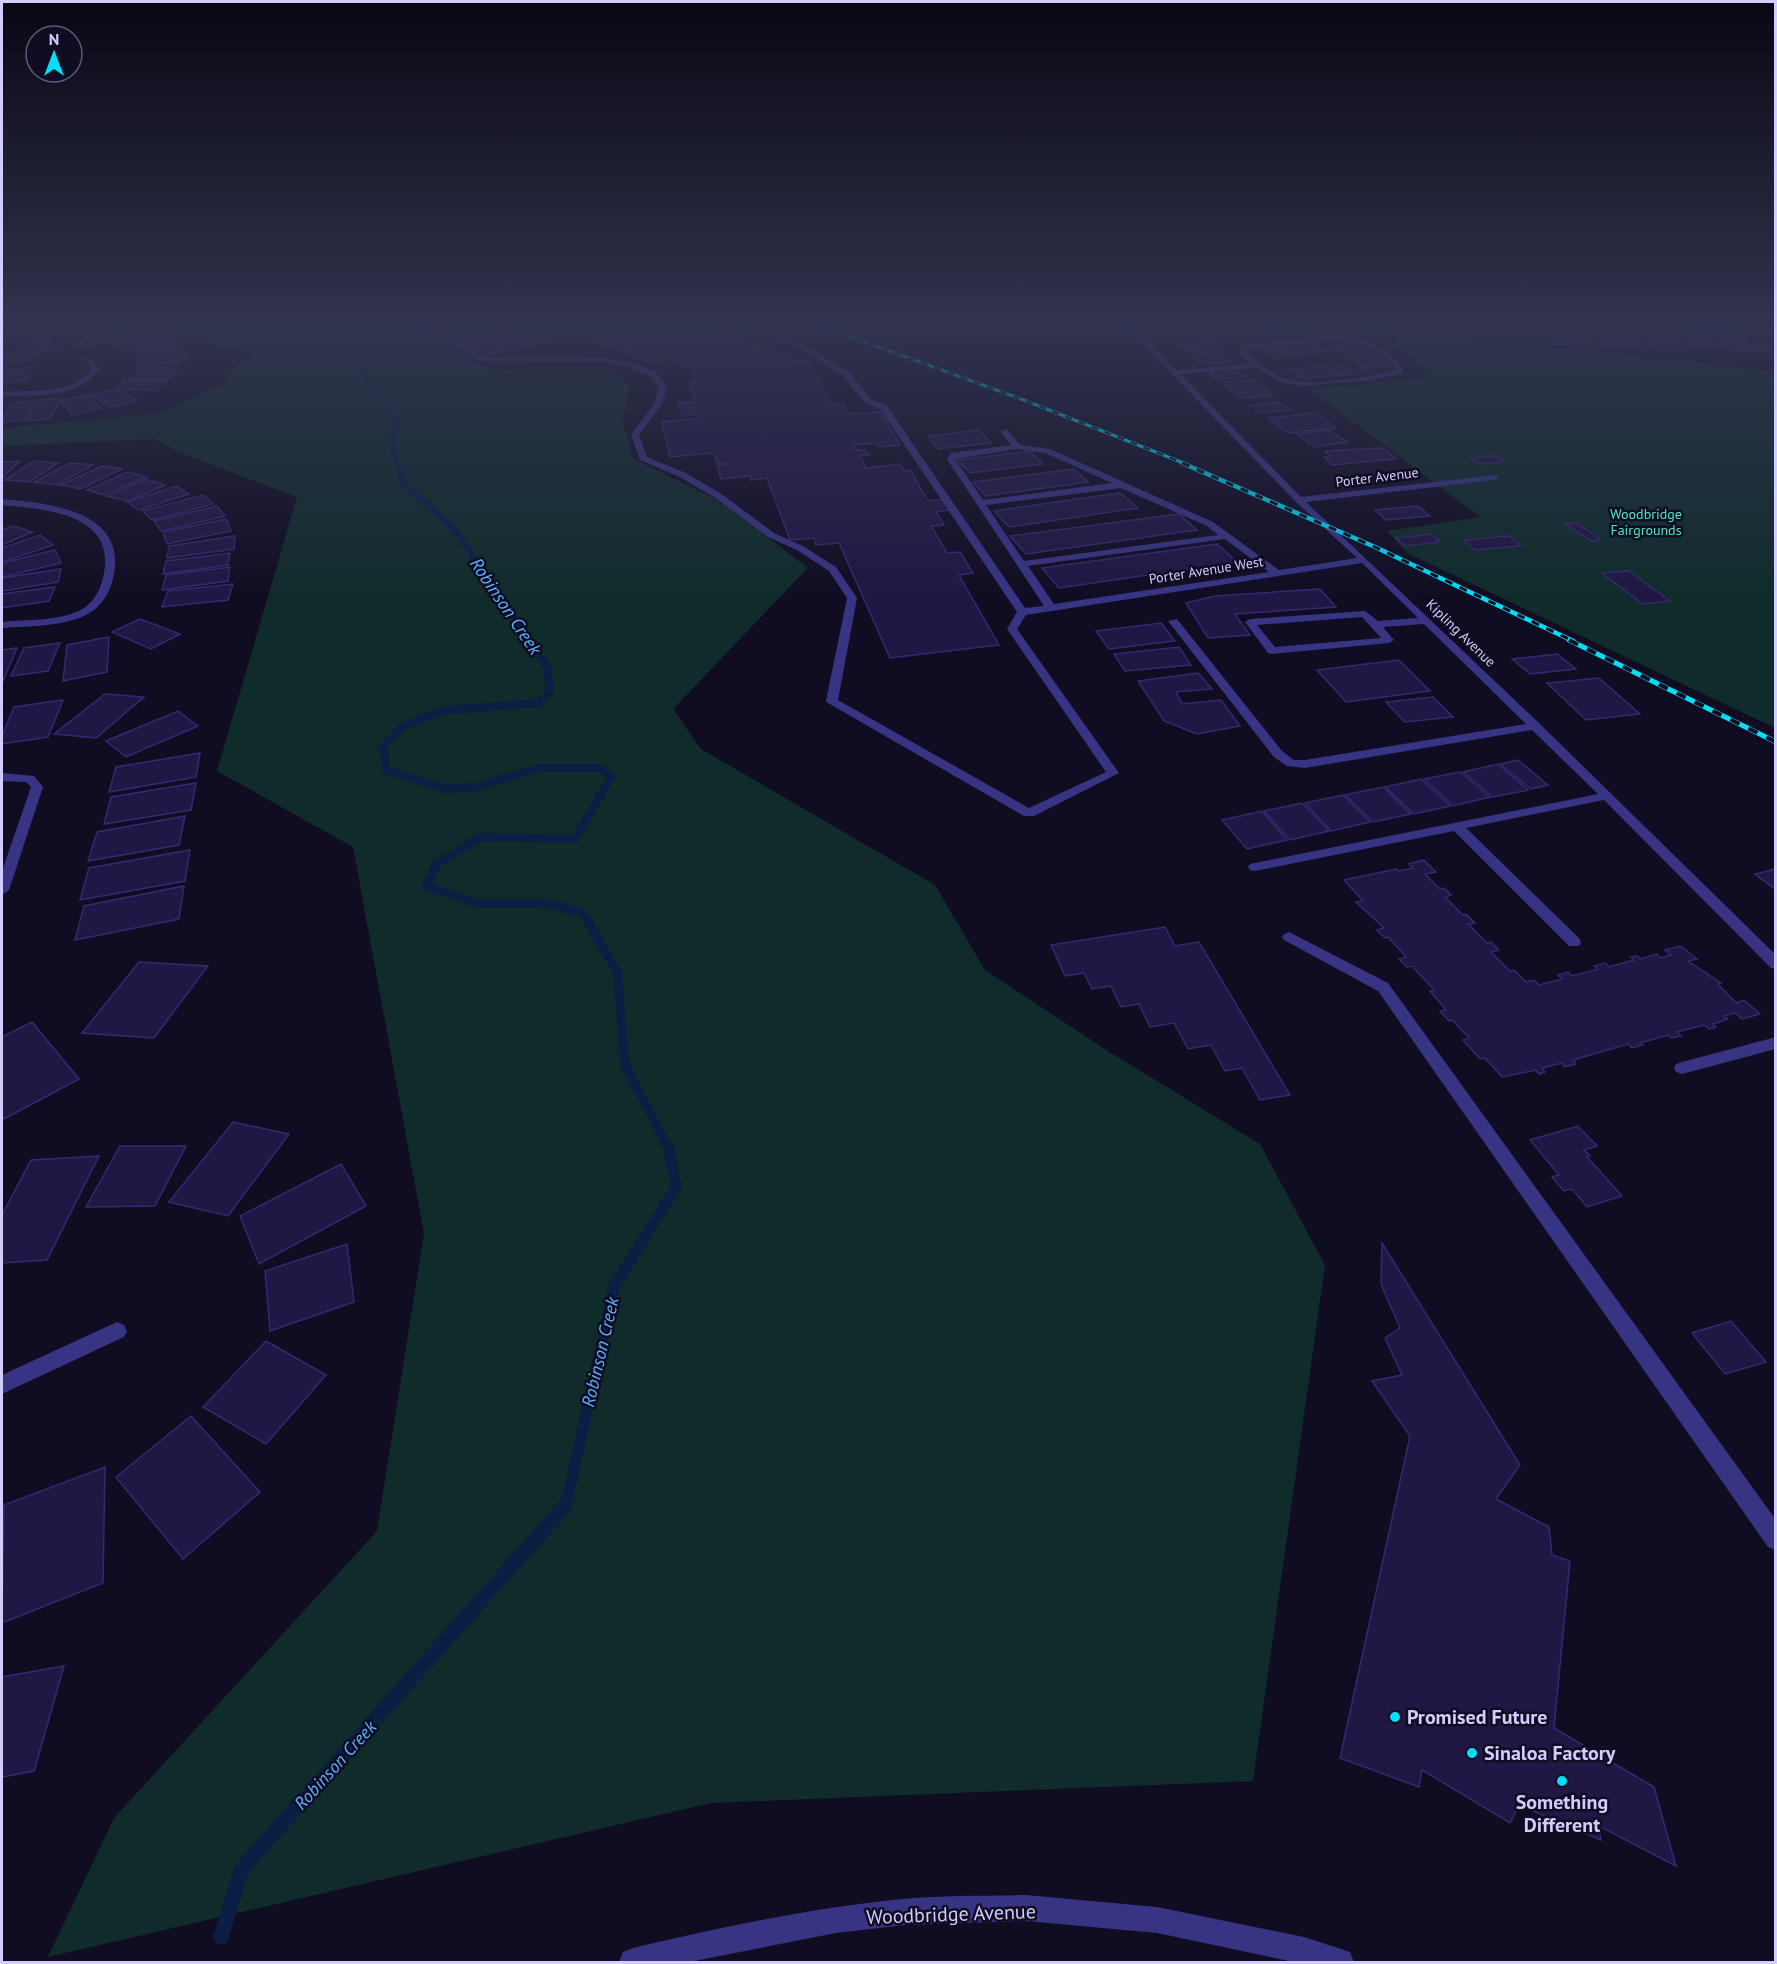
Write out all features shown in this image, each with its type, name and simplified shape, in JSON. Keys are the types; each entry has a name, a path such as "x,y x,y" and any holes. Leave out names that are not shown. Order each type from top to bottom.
{"street":[{"path":"649,416 635,435 643,458 683,475 720,497 771,535 833,569 852,597 832,701 1029,813 1113,773 1012,629 1022,612 889,416"},
{"name":"Kipling Avenue","path":"1216,416 1299,500 1536,726 1776,964"},
{"path":"1004,431 1017,447"},
{"path":"1051,608 951,459 954,455 1017,447 1047,451 1210,524 1277,573"},
{"name":"Porter Avenue","path":"1299,500 1494,477"},
{"path":"981,503 1122,484"},
{"path":"2,502 32,505 72,515 102,532 112,550 112,565 101,596 88,610 60,618 2,625"},
{"path":"1022,564 1228,536"},
{"name":"Porter Avenue West","path":"1022,612 1364,560"},
{"path":"1375,624 1389,640 1272,651 1250,622 1365,614 1375,624 1427,621"},
{"path":"1173,621 1278,754 1290,763 1305,764 1536,726"},
{"path":"2,777 30,778 37,787 2,890"},
{"path":"1256,867 1607,796"},
{"path":"1457,827 1574,942"},
{"path":"1289,937 1383,987 1776,1539"},
{"path":"1682,1068 1776,1043"},
{"path":"2,1385 117,1331"},
{"name":"Woodbridge Avenue","path":"633,1962 735,1938 836,1920 905,1912 1026,1908 1157,1920 1304,1951 1340,1962"}],"green space":[{"path":"135,416 624,416 623,422 633,459 722,502 808,568 673,709 701,749 935,885 985,970 1108,1051 1260,1144 1325,1265 1253,1781 711,1803 48,1957 114,1818 377,1531 424,1234 353,847 217,771 297,497 176,451 156,439 2,446 2,428"},
{"name":"Woodbridge Fairgrounds","path":"1345,416 1775,416 1775,728 1407,553 1387,531 1480,517"}],"building":[{"path":"5,416 27,416 24,420 2,422"},
{"path":"29,416 52,416 50,419 26,421"},
{"path":"700,416 882,416 900,445 879,447 876,443 854,445 857,450 865,450 869,455 860,455 866,468 900,464 904,470 911,471 928,501 943,499 950,510 936,512 944,525 931,526 947,553 960,552 973,573 959,575 999,645 890,658 839,543 816,545 814,538 790,540 767,478 751,480 750,476 721,479 717,465 726,464 717,463 714,453 670,457 662,422 701,418"},
{"path":"1319,416 1336,428 1288,433 1268,418"},
{"path":"979,430 991,443 938,449 928,436"},
{"path":"1329,430 1348,442 1315,447 1297,434"},
{"path":"1383,448 1396,459 1332,465 1324,457 1330,456 1325,451"},
{"path":"1030,451 1043,464 970,473 957,460"},
{"path":"1495,456 1504,462 1481,464 1471,458"},
{"path":"20,461 2,478 2,462"},
{"path":"34,461 58,463 29,482 5,480"},
{"path":"70,463 93,465 57,485 34,482"},
{"path":"102,466 122,469 81,489 61,485"},
{"path":"1074,469 1088,482 986,496 973,482"},
{"path":"128,472 146,477 104,495 87,490"},
{"path":"146,479 165,485 128,501 107,496"},
{"path":"176,486 189,494 139,510 127,502"},
{"path":"1120,493 1138,508 1009,527 994,511"},
{"path":"203,495 213,504 152,520 143,511"},
{"path":"217,506 225,516 161,531 154,521"},
{"path":"1418,506 1430,516 1386,520 1375,510"},
{"path":"1179,514 1197,530 1026,554 1010,536"},
{"path":"226,519 231,531 167,544 163,532"},
{"path":"1577,523 1601,540 1591,541 1565,524"},
{"path":"13,526 32,532 2,545 2,530"},
{"path":"1431,534 1440,542 1405,546 1396,538"},
{"path":"40,535 53,545 2,562 2,548"},
{"path":"235,536 234,549 167,558 169,546"},
{"path":"1509,536 1521,546 1475,550 1464,540"},
{"path":"1217,544 1237,562 1059,588 1042,568"},
{"path":"55,550 61,563 2,577 2,563"},
{"path":"230,553 228,565 163,574 166,561"},
{"path":"230,567 228,581 162,590 166,575"},
{"path":"61,569 58,582 2,591 2,578"},
{"path":"1629,571 1670,601 1643,604 1602,573"},
{"path":"233,584 228,600 162,607 168,591"},
{"path":"55,587 49,601 2,608 2,594"},
{"path":"1320,589 1336,607 1235,614 1250,635 1208,638 1186,603 1215,596"},
{"path":"140,619 180,634 151,649 112,632"},
{"path":"1161,623 1175,641 1109,649 1096,631"},
{"path":"109,637 107,672 63,681 67,645"},
{"path":"60,643 48,671 11,676 24,648"},
{"path":"1179,647 1191,665 1125,671 1114,654"},
{"path":"17,648 3,681 2,681 2,650"},
{"path":"1557,654 1576,669 1530,674 1512,659"},
{"path":"1399,660 1430,691 1346,702 1317,670"},
{"path":"1198,673 1212,689 1176,692 1182,704 1221,700 1240,726 1197,734 1164,721 1138,681"},
{"path":"1599,678 1640,714 1586,720 1547,683"},
{"path":"105,694 144,697 96,738 54,734"},
{"path":"1433,697 1453,717 1405,722 1386,702"},
{"path":"63,700 48,737 2,744 2,736 14,707"},
{"path":"178,711 198,726 126,757 106,741"},
{"path":"200,753 196,777 109,792 116,767"},
{"path":"1518,760 1548,785 1531,789 1500,764"},
{"path":"1498,764 1528,790 1493,797 1463,772"},
{"path":"1460,772 1490,797 1453,806 1424,779"},
{"path":"1421,779 1450,806 1414,814 1385,787"},
{"path":"196,783 191,810 104,824 111,797"},
{"path":"1383,787 1411,814 1373,822 1345,795"},
{"path":"1343,795 1370,822 1331,831 1305,803"},
{"path":"1302,803 1329,831 1290,840 1264,811"},
{"path":"1262,811 1287,840 1247,849 1222,820"},
{"path":"185,816 179,845 88,861 97,832"},
{"path":"190,850 185,881 80,900 89,868"},
{"path":"1424,860 1436,872 1425,874 1440,889 1444,888 1451,895 1445,897 1463,915 1466,914 1475,923 1468,924 1487,943 1491,942 1499,950 1491,952 1510,971 1514,970 1526,982 1534,980 1539,985 1562,979 1558,975 1568,972 1572,976 1598,969 1594,966 1605,963 1609,967 1634,960 1631,957 1637,956 1640,959 1657,954 1660,958 1671,955 1665,950 1681,946 1697,959 1688,961 1721,983 1718,984 1736,1003 1744,1000 1760,1014 1742,1019 1735,1013 1724,1016 1728,1019 1713,1024 1716,1027 1709,1029 1704,1025 1677,1032 1681,1036 1671,1038 1668,1035 1640,1043 1643,1045 1632,1048 1628,1044 1573,1060 1576,1064 1565,1067 1562,1063 1542,1068 1545,1072 1539,1074 1536,1070 1502,1077 1485,1058 1480,1059 1463,1040 1469,1038 1440,1011 1446,1010 1430,991 1434,990 1412,966 1407,967 1399,959 1406,957 1388,937 1385,938 1377,930 1384,928 1356,902 1363,901 1344,880 1396,869 1399,871 1413,868 1409,864"},
{"path":"1776,869 1775,889 1755,874"},
{"path":"184,886 179,919 75,940 84,906"},
{"path":"1165,927 1175,946 1199,942 1290,1095 1260,1100 1242,1068 1225,1071 1211,1045 1188,1049 1174,1023 1150,1027 1139,1004 1121,1007 1111,986 1092,989 1084,973 1065,976 1051,945"},
{"path":"139,962 208,966 154,1038 82,1033"},
{"path":"32,1022 79,1079 4,1119 2,1116 2,1037"},
{"path":"233,1122 289,1134 228,1216 169,1202"},
{"path":"1578,1126 1597,1146 1584,1150 1590,1156 1587,1157 1622,1196 1587,1207 1572,1189 1564,1191 1552,1177 1559,1175 1530,1140"},
{"path":"120,1146 186,1146 155,1206 86,1207"},
{"path":"99,1156 47,1260 2,1263 2,1215 31,1160"},
{"path":"341,1164 366,1206 259,1264 240,1216"},
{"path":"1382,1243 1520,1465 1496,1499 1549,1527 1552,1555 1570,1561 1554,1728 1654,1787 1676,1866 1599,1826 1601,1840 1519,1805 1510,1823 1422,1770 1419,1787 1340,1758 1410,1436 1372,1381 1402,1375 1385,1338 1400,1328 1381,1284"},
{"path":"347,1244 354,1302 270,1331 265,1271"},
{"path":"1731,1321 1766,1362 1725,1374 1692,1333"},
{"path":"266,1341 326,1375 266,1444 203,1407"},
{"path":"191,1416 260,1492 183,1559 116,1477"},
{"path":"105,1467 103,1583 2,1623 4,1505"},
{"path":"64,1666 34,1771 2,1777 2,1677"}],"waterway":[{"name":"Robinson Creek","path":"391,416 394,421 393,451 398,464"},
{"name":"Robinson Creek","path":"397,463 405,485 455,530 530,641"},
{"name":"Robinson Creek","path":"435,865 481,837 575,839 611,777 599,768 540,768 476,787 444,789 386,770 383,747 403,726 446,710 539,703 550,691 547,667 529,640"},
{"name":"Robinson Creek","path":"437,864 426,886 476,903 551,904 583,913 617,972 625,1065 669,1149"},
{"name":"Robinson Creek","path":"563,1509 566,1505 614,1286 676,1188 669,1148"},
{"name":"Robinson Creek","path":"221,1937 241,1870 564,1507"}],"railway":[{"path":"1064,416 1186,464"},
{"path":"1182,463 1375,547 1573,641"},
{"path":"1569,640 1776,742"}],"place":[{"name":"Promised Future","path":"1395,1717"},
{"name":"Sinaloa Factory","path":"1472,1753"},
{"name":"Something Different","path":"1562,1781"}]}
